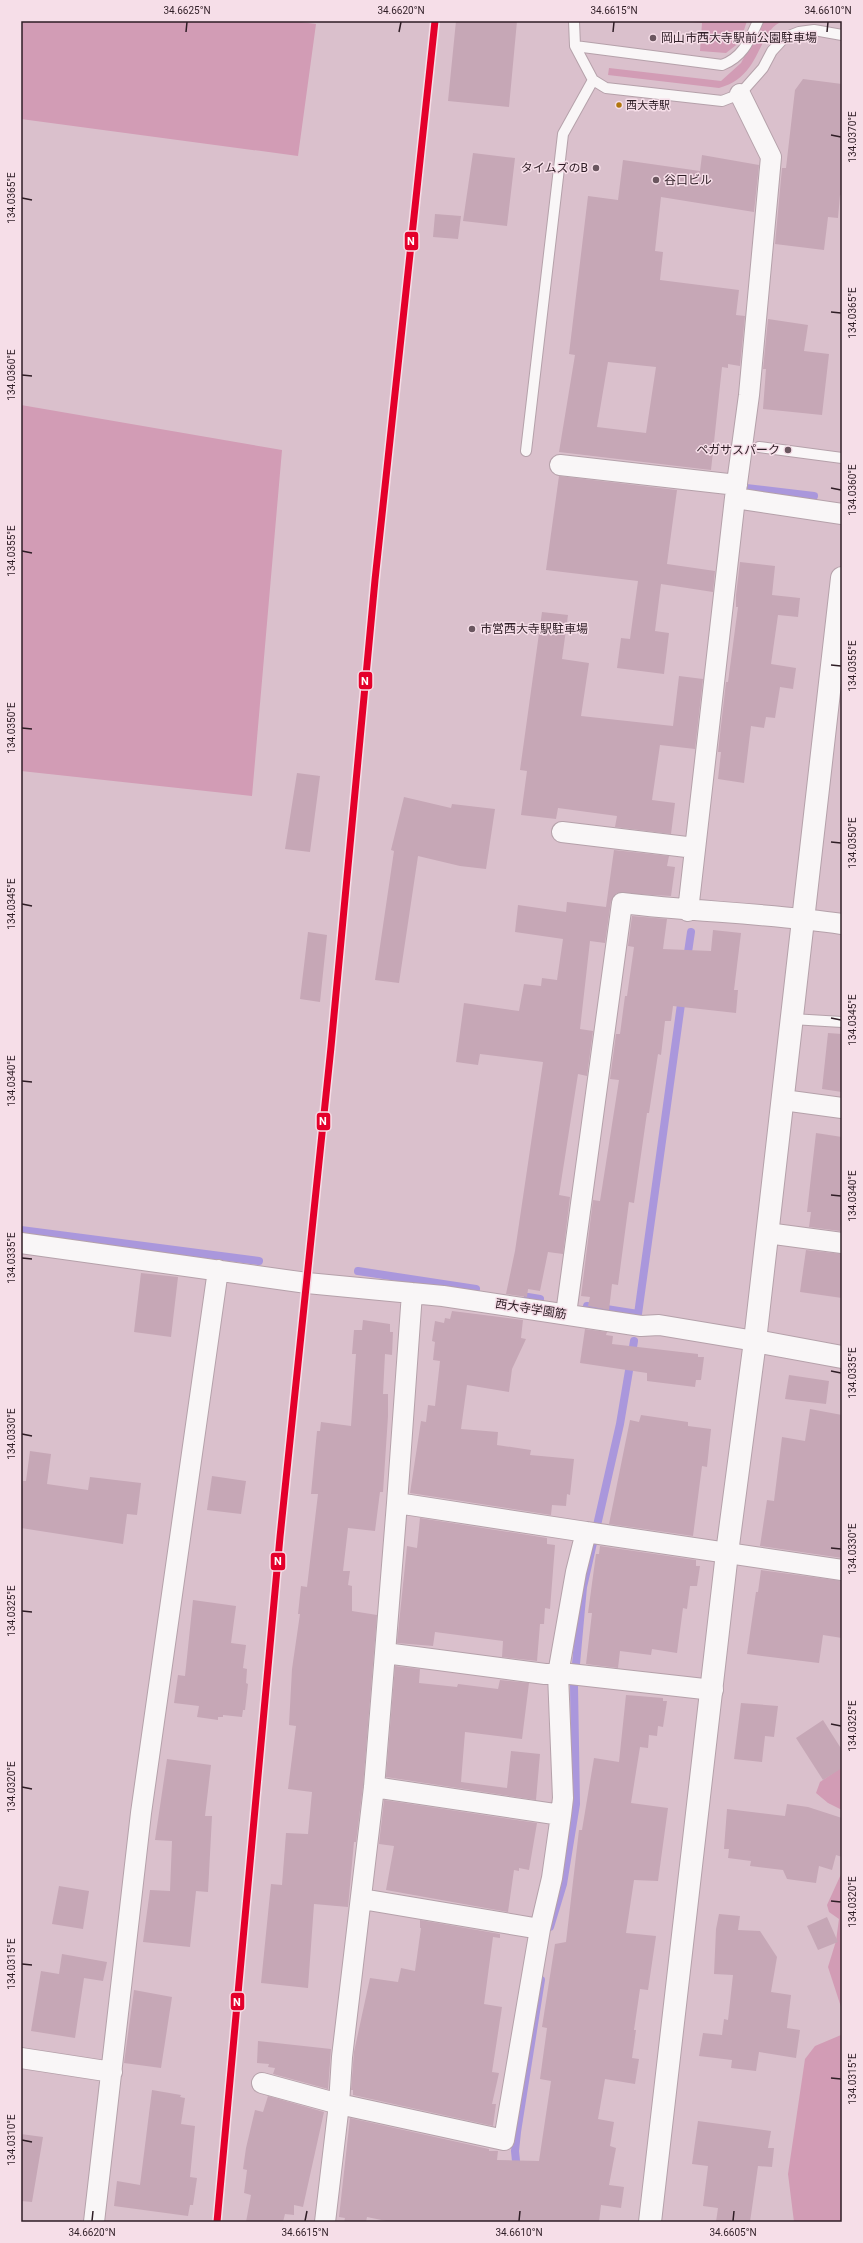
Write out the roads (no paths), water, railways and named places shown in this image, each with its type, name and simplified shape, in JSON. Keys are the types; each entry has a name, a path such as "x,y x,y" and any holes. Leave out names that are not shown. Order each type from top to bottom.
{"street":[{"path":"688,911 736,492 749,395 770,157 740,94"},
{"path":"560,464 736,492 842,514"},
{"path":"650,2222 713,1690 727,1553 755,1341 842,578"},
{"path":"562,832 695,848"},
{"path":"566,1314 622,903 688,911 771,914 842,924"},
{"path":"783,1100 842,1108"},
{"path":"767,1233 842,1243"},
{"name":"西大寺学園筋","path":"21,1243 307,1283 412,1293 641,1326 659,1325 842,1357"},
{"path":"94,2222 141,1813 218,1270"},
{"path":"325,2222 339,2104 342,2057 362,1899 374,1787 397,1504 412,1293"},
{"path":"397,1504 842,1570"},
{"path":"262,2083 339,2104 504,2140 540,1929 552,1878 561,1815 576,1572 593,1534"},
{"path":"385,1653 713,1690"},
{"path":"374,1787 561,1815"},
{"path":"362,1899 540,1929"},
{"path":"21,2058 112,2072"}],"lane":[{"path":"574,21 574,46 593,80 606,88 722,101 740,94 763,68 772,51 784,38 799,32 814,30 842,35"},
{"path":"574,46 722,65 734,60 746,45 758,21"},
{"path":"526,451 563,134 593,80"},
{"path":"759,447 842,458"},
{"path":"792,1019 842,1022"}],"waterway":[{"path":"745,491 746,488 814,496"},
{"path":"687,959 691,932"},
{"path":"587,1306 638,1314 682,997"},
{"path":"21,1230 259,1261"},
{"path":"358,1271 476,1289"},
{"path":"528,1297 540,1299"},
{"path":"550,1927 563,1884 576,1804 574,1686 583,1587 620,1424 634,1341"},
{"path":"517,2171 515,2151 517,2132 541,1980"}],"place":[{"name":"岡山市西大寺駅前公園駐車場","path":"653,38"},
{"name":"西大寺駅","path":"619,105"},
{"name":"タイムズのB","path":"596,168"},
{"name":"谷口ビル","path":"656,180"},
{"name":"ペガサスパーク","path":"788,450"},
{"name":"市営西大寺駅駐車場","path":"472,629"}]}
